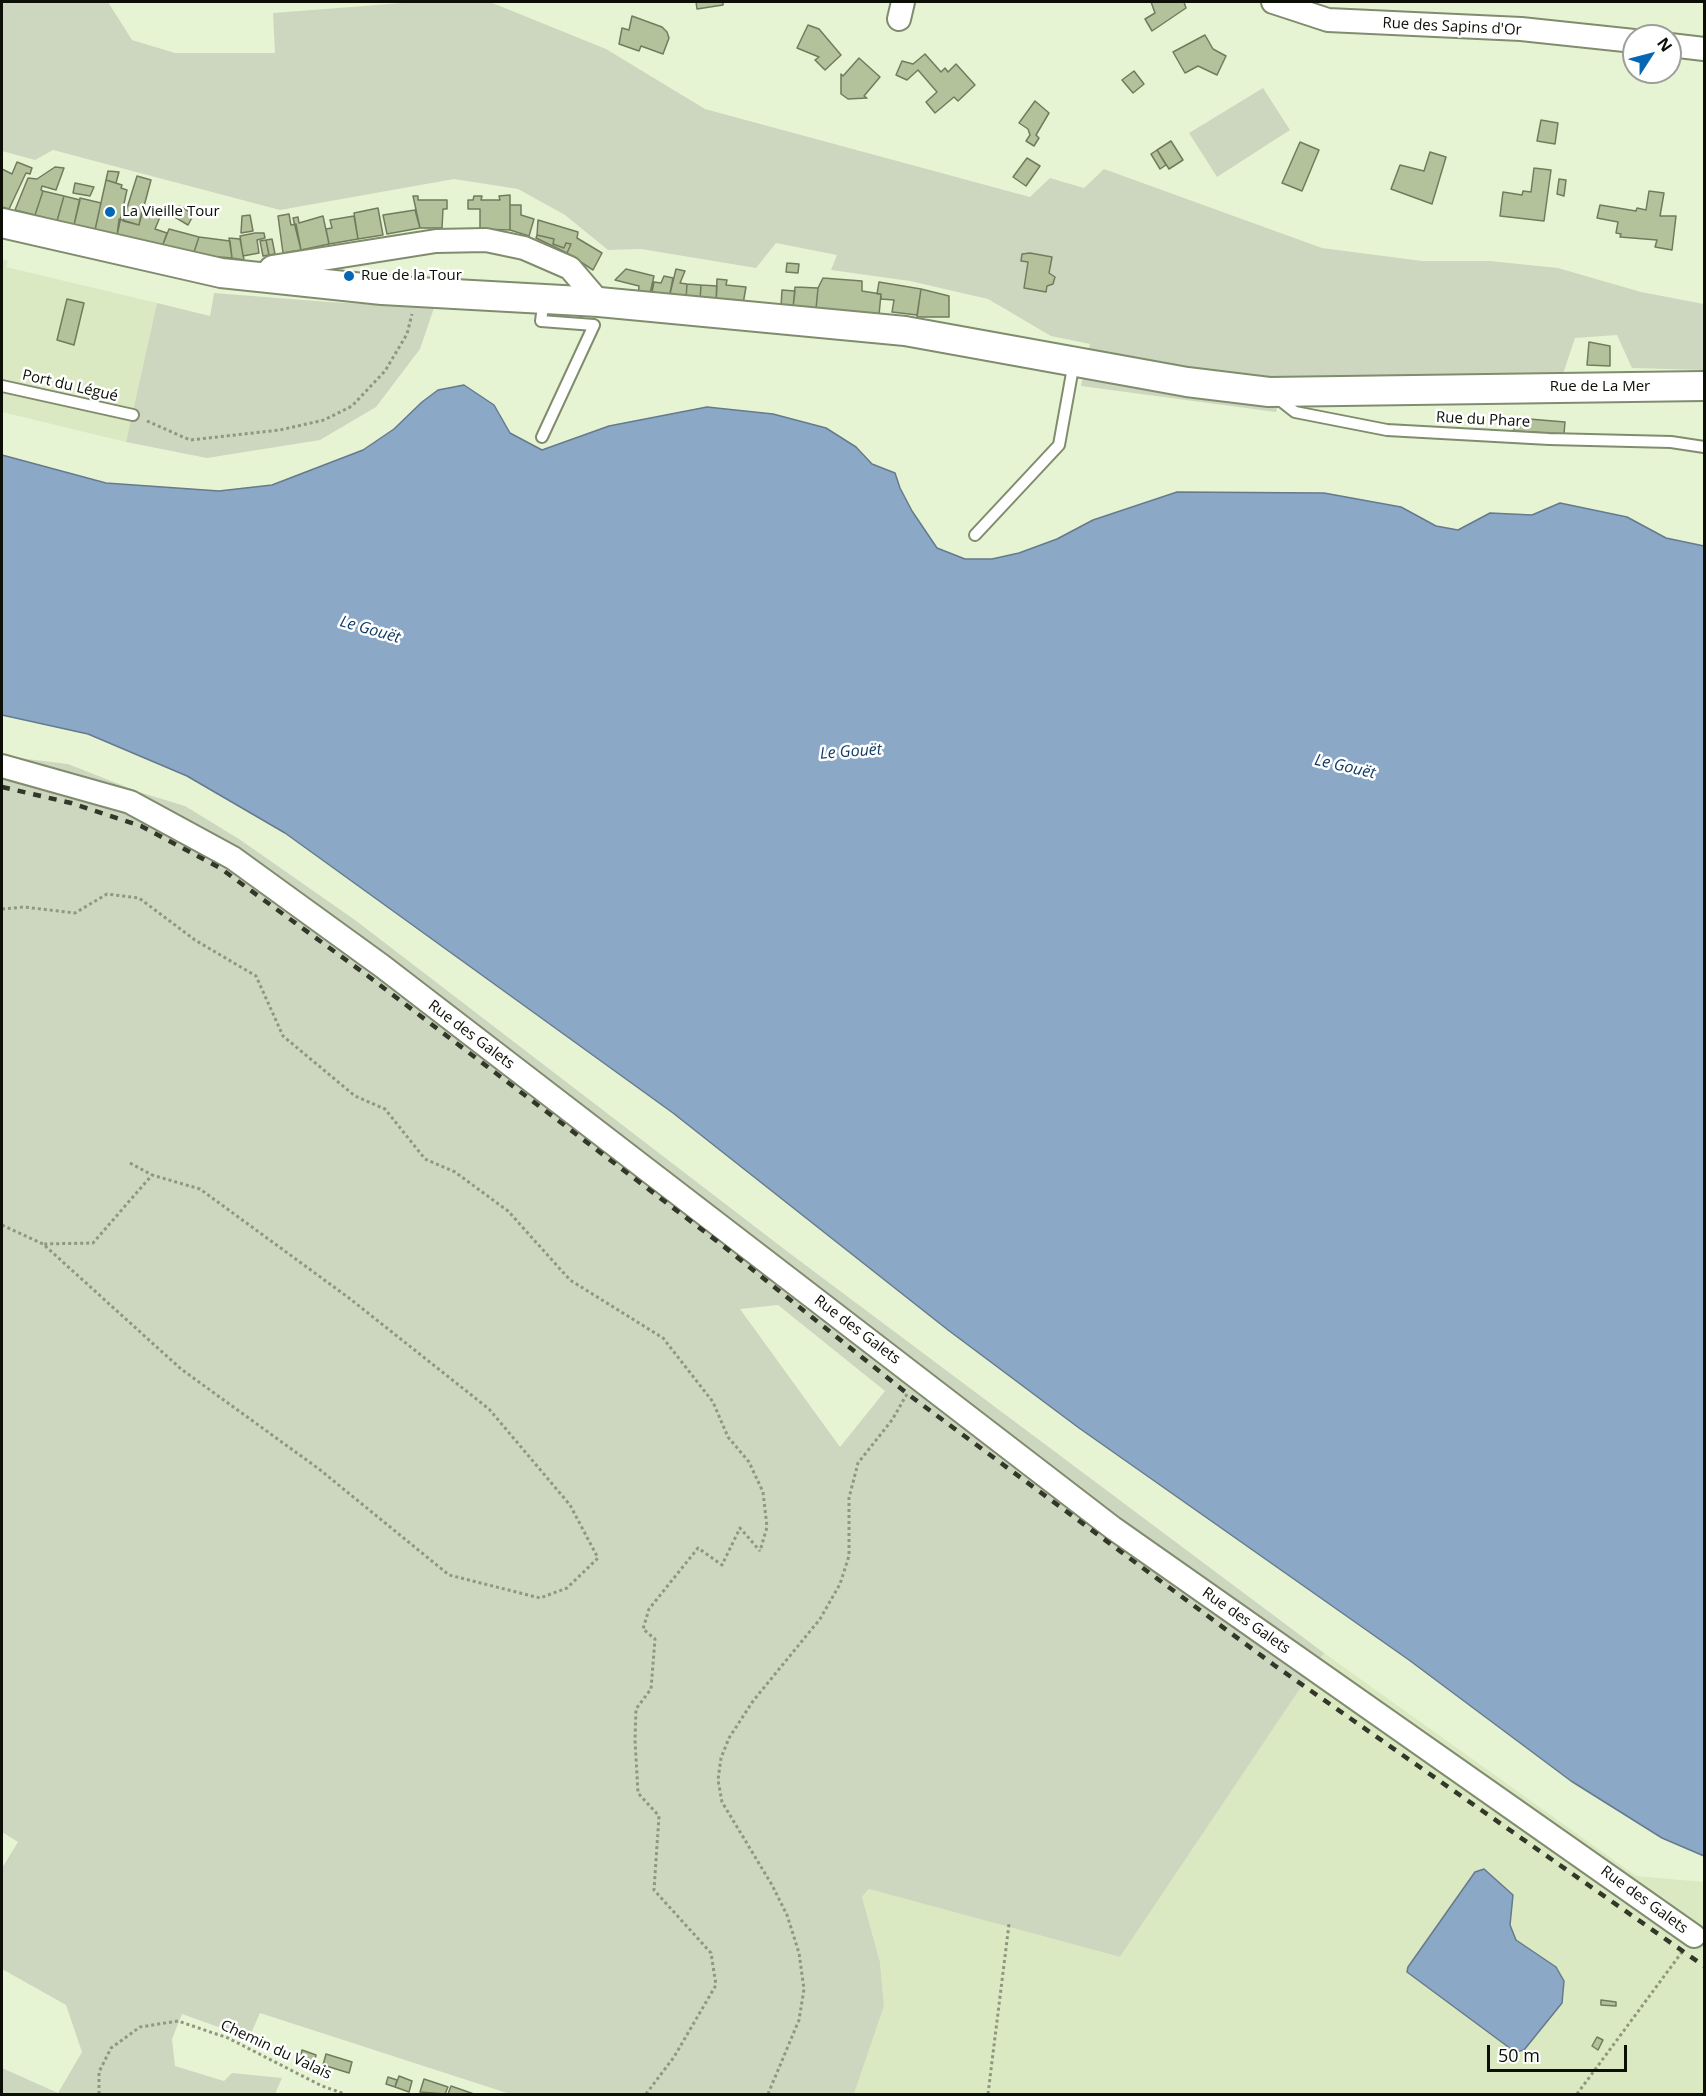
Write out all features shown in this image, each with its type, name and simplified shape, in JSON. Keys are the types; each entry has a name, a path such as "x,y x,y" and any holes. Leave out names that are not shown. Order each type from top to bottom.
{"street":[{"name":"Rue des Sapins d'Or","path":"1273,2 1328,20 1521,29 1622,40"},
{"path":"1682,46 1704,49"},
{"name":"Rue de La Mer","path":"2,224 176,264 263,277 412,291 599,302 905,331 1187,381 1269,392 1704,386"},
{"path":"263,277 272,267 436,241 486,240 524,248 570,268 599,302"},
{"name":"Rue des Galets","path":"2,766 13,767 130,802 233,858 382,966 1113,1528 1699,1940"}],"lane":[{"path":"542,437 594,325 541,321 544,299"},
{"path":"975,535 1059,445 1074,361"},
{"name":"Port du Légué","path":"2,386 133,415"},
{"name":"Rue du Phare","path":"1269,392 1295,412 1387,430 1549,439 1671,442 1704,447"}],"path":[{"path":"133,415 190,440 280,430 324,420 352,406 385,371 411,323 412,291"},
{"path":"2,909 24,907 75,913 107,894 140,898 195,940 256,976 283,1036 355,1096 385,1108 425,1159 455,1172 508,1211 570,1280 663,1338 713,1402 728,1437 749,1462 764,1492 767,1527 760,1551 740,1528 722,1565 698,1548 649,1609 643,1629 655,1639 654,1659 651,1689 636,1709 634,1740 638,1793 659,1816 654,1890 711,1953 716,1985 674,2056 646,2094"},
{"path":"2,1225 43,1244 181,1369 319,1469 449,1575 540,1598 567,1588 598,1558 570,1505 489,1409 349,1298 200,1189 152,1175 129,1163"},
{"path":"43,1244 93,1243 152,1175"},
{"path":"768,2094 799,2020 804,1989 799,1953 787,1915 722,1802 718,1780 721,1758 729,1738 753,1701 820,1619 840,1584 849,1556 849,1498 858,1463 892,1420 918,1376"},
{"path":"988,2094 1009,1924"},
{"path":"1576,2094 1699,1940"},
{"name":"Chemin du Valais","path":"99,2094 99,2072 111,2048 140,2027 178,2021 228,2038 322,2086 345,2094"}],"shaded area":[{"path":"2,2 108,2 132,40 175,53 275,53 273,13 416,2 490,2 606,49 705,109 1030,197 1050,178 1084,188 1104,169 1322,248 1422,261 1490,261 1558,268 1641,292 1704,304 1704,370 1632,368 1617,335 1575,338 1563,374 1284,383 1276,412 1081,386 1090,344 1051,336 988,299 910,281 831,270 837,255 776,243 756,268 641,249 608,250 565,215 518,189 454,179 280,210 53,150 35,160 2,151"},
{"path":"1263,88 1290,130 1217,177 1189,133"},
{"path":"2,259 8,261 6,267 157,303 126,442 2,412"},
{"path":"214,293 434,308 420,349 376,407 320,440 207,458 126,442 157,303 210,316"},
{"path":"2,756 68,764 139,792 185,806 239,839 355,920 788,1252 1324,1653 1120,1957 869,1889 862,1897 880,1962 884,2006 854,2094 510,2094 260,2013 249,2038 182,2014 172,2039 175,2066 224,2081 232,2073 282,2078 275,2094 2,2094 2,2068 58,2093 82,2052 66,2005 2,1969 2,1868 18,1842 2,1832","holes":["778,1305 885,1391 840,1447 740,1309"]},
{"path":"1324,1653 1636,1876 1704,1882 1704,2094 854,2094 884,2006 880,1962 862,1897 870,1889 1120,1957"}],"water":[{"name":"Le Gouët","path":"464,385 494,405 510,433 542,450 609,426 707,407 773,414 826,428 856,447 872,464 895,473 912,511 937,548 965,559 992,559 1019,553 1057,539 1093,520 1177,492 1324,493 1401,507 1436,526 1458,530 1490,513 1532,515 1560,503 1627,517 1666,538 1704,546 1704,1856 1662,1838 1571,1781 1409,1660 1079,1428 948,1330 673,1113 285,833 187,776 88,734 2,715 2,455 106,483 219,491 272,485 363,450 394,429 438,390"},
{"path":"1484,1869 1513,1895 1510,1925 1516,1940 1556,1967 1564,1981 1562,2003 1524,2050 1515,2052 1407,1972 1408,1967 1475,1872"}],"building":[{"path":"696,2 723,2 723,5 697,9"},
{"path":"1151,2 1184,2 1186,8 1152,31 1145,19 1155,13"},
{"path":"632,16 662,27 667,32 669,38 663,54 641,46 639,51 619,44 622,28 629,30"},
{"path":"808,25 819,29 841,55 825,70 815,60 819,57 797,48"},
{"path":"1205,35 1213,49 1226,56 1217,75 1198,66 1185,73 1173,52"},
{"path":"925,54 941,72 945,68 948,72 956,64 975,85 958,101 954,97 935,113 926,102 937,92 918,70 907,80 896,75 902,61 913,64"},
{"path":"859,58 880,77 864,96 867,98 848,99 841,94 841,74 843,76"},
{"path":"1134,71 1144,84 1133,93 1122,80"},
{"path":"1035,101 1049,113 1036,135 1039,138 1034,146 1026,141 1030,135 1028,129 1019,123"},
{"path":"1541,120 1558,123 1555,144 1537,141"},
{"path":"1171,141 1183,160 1169,169 1157,150"},
{"path":"1300,142 1319,150 1302,191 1282,183"},
{"path":"1157,150 1166,165 1160,169 1151,154"},
{"path":"1430,152 1446,157 1432,204 1391,189 1400,165 1424,171"},
{"path":"1027,158 1040,166 1026,186 1013,177"},
{"path":"17,162 32,168 30,174 26,173 9,209 2,207 2,169 12,174"},
{"path":"55,167 64,168 56,190 42,186 43,191 35,215 15,210 28,178 37,179"},
{"path":"1534,168 1551,170 1544,221 1500,216 1503,192 1522,195 1523,191 1531,192"},
{"path":"108,171 119,172 116,183 106,180"},
{"path":"137,176 151,180 139,225 123,221"},
{"path":"1559,179 1566,180 1564,196 1557,194"},
{"name":"La Vieille Tour","path":"106,180 122,185 121,188 127,190 117,235 95,230"},
{"path":"75,183 94,187 90,196 73,193"},
{"path":"43,191 64,196 57,221 35,215"},
{"path":"1649,191 1664,193 1660,216 1676,216 1672,250 1655,247 1657,240 1620,237 1621,234 1616,233 1618,222 1597,218 1600,205 1636,211 1637,208 1646,210"},
{"path":"510,195 510,230 480,229 480,209 468,209 468,200 473,200 474,196 482,196 481,200 500,200 499,196"},
{"path":"64,196 80,200 74,225 57,221"},
{"path":"413,196 418,196 418,200 447,200 447,209 443,209 442,228 420,228"},
{"path":"80,198 101,203 95,230 74,225"},
{"path":"510,205 521,205 521,215 534,219 529,236 510,230"},
{"path":"179,206 194,214 188,225 173,216"},
{"path":"378,208 383,235 358,239 354,213"},
{"path":"415,210 420,228 387,234 383,215"},
{"path":"142,211 160,217 155,229 167,233 162,247 117,236 119,219 139,225"},
{"path":"289,214 291,225 296,224 301,250 283,253 278,216"},
{"path":"250,215 253,231 241,233 242,216"},
{"path":"323,216 329,244 301,250 293,218 298,217 299,223"},
{"path":"354,216 358,239 329,244 326,229 332,228 330,220"},
{"path":"538,220 578,232 577,238 602,253 593,270 567,253 571,244 566,243 564,248 553,244 554,239 537,235"},
{"path":"169,229 199,237 193,255 162,247"},
{"path":"264,233 265,238 257,240 259,253 243,256 240,236"},
{"path":"537,235 554,239 553,244 564,248 566,243 571,244 567,253 536,238"},
{"path":"199,237 230,241 232,258 193,255"},
{"path":"229,238 240,239 244,260 232,258"},
{"path":"272,239 275,254 269,255 266,240"},
{"path":"266,240 269,255 263,256 260,241"},
{"path":"1022,254 1052,257 1049,273 1055,277 1053,284 1047,286 1046,292 1024,288 1028,262 1021,261"},
{"path":"787,263 799,264 798,273 786,272"},
{"path":"626,269 654,276 649,298 638,295 639,286 615,280"},
{"path":"676,269 685,271 680,283 687,284 686,299 669,298"},
{"path":"664,276 673,278 669,298 651,297 654,282 661,283"},
{"path":"823,278 862,281 862,291 881,294 879,315 816,309 818,288"},
{"path":"717,279 727,280 726,285 746,287 743,304 716,302"},
{"path":"879,282 921,289 917,315 892,312 894,300 881,299 881,294 877,294"},
{"path":"687,284 701,285 700,300 686,299"},
{"path":"701,285 717,286 716,302 700,300"},
{"path":"795,287 818,288 816,309 793,308"},
{"path":"921,289 949,296 949,317 917,317"},
{"path":"782,290 795,291 793,308 781,307"},
{"path":"67,299 84,303 74,345 57,340"},
{"path":"1589,342 1610,346 1610,366 1587,365"},
{"path":"1529,419 1565,422 1564,434 1514,431 1514,421 1529,422"},
{"path":"1601,2000 1616,2002 1616,2006 1601,2005"},
{"path":"1597,2037 1603,2040 1598,2050 1592,2046"},
{"path":"302,2050 316,2055 314,2064 300,2059"},
{"path":"326,2054 352,2062 349,2073 323,2065"},
{"path":"399,2076 412,2081 409,2092 395,2087"},
{"path":"388,2077 397,2080 395,2087 386,2084"},
{"path":"424,2079 448,2087 445,2094 420,2092"},
{"path":"451,2086 474,2094 448,2094"}],"railway":[{"path":"2,787 71,803 141,826 220,868 368,976 722,1245 909,1395 1274,1665 1704,1966"}],"place":[{"name":"La Vieille Tour","path":"110,212"},
{"name":"Rue de la Tour","path":"349,276"}]}
